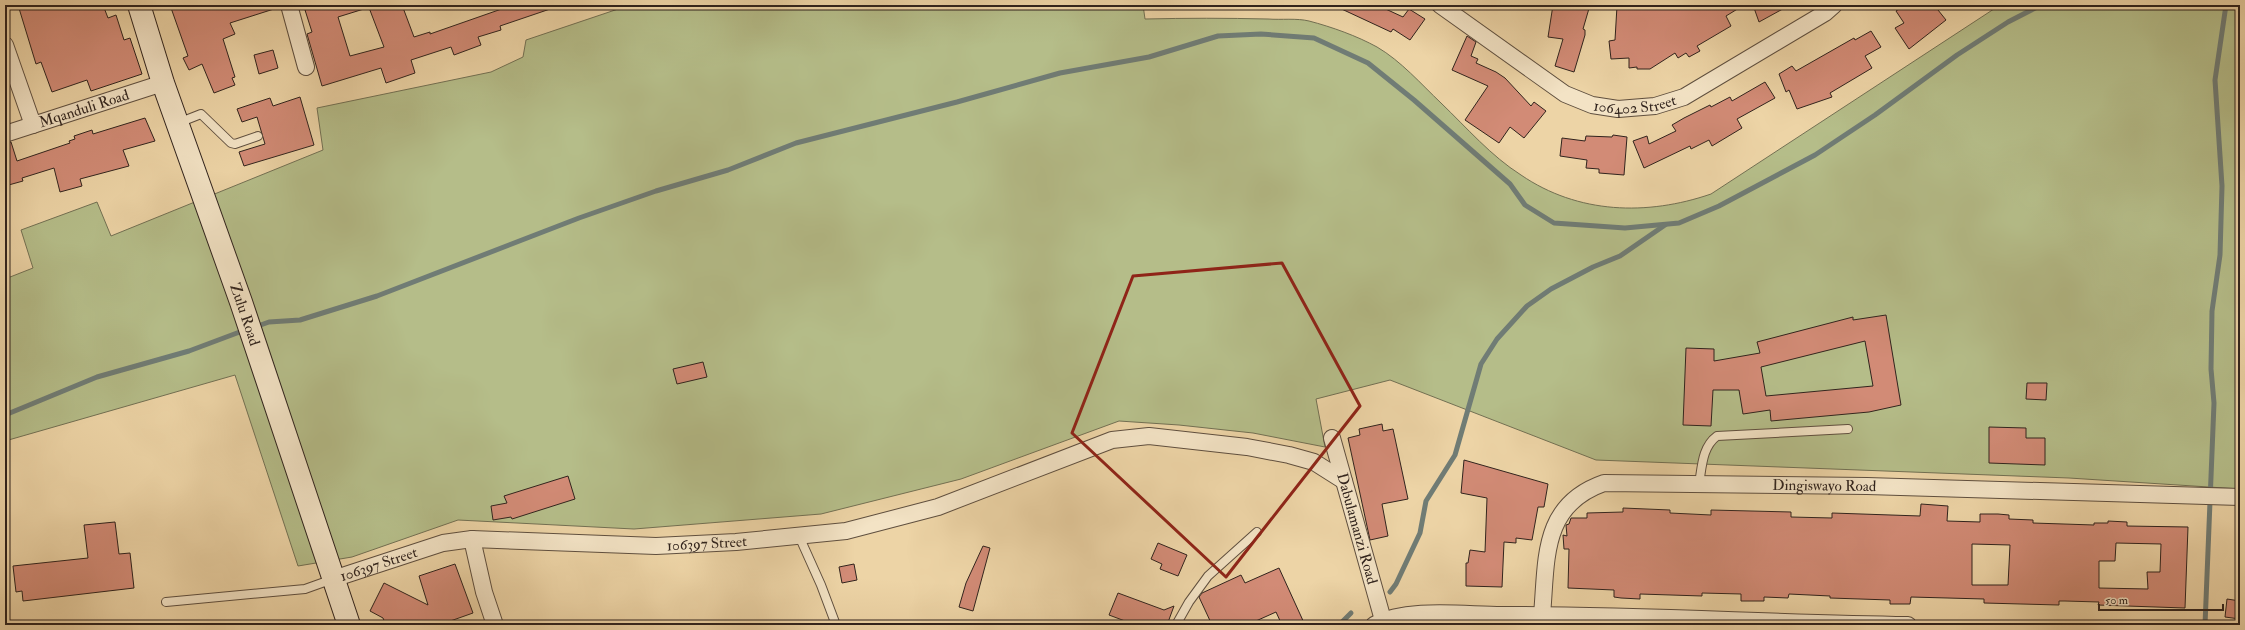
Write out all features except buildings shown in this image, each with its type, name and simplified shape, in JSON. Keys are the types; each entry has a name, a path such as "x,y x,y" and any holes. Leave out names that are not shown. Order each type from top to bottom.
{"street":[{"name":"Zulu Road","path":"139,5 163,83 241,302 349,625"},
{"path":"288,5 306,67"},
{"name":"106402 Street","path":"1440,5 1564,94 1592,105 1618,109 1655,106 1684,97 1825,13 1834,5"},
{"path":"5,45 32,125"},
{"name":"Mqanduli Road","path":"5,134 163,83"},
{"name":"106397 Street","path":"333,579 443,543 472,539 656,546 736,542 846,531 938,507 1112,440 1149,436 1247,447 1289,454 1314,462 1344,481"},
{"name":"Dabulamanzi Road","path":"1332,438 1379,622 1404,616 1424,614 1542,615 1762,624 1908,625"},
{"name":"Dingiswayo Road","path":"1542,615 1549,543 1561,514 1573,499 1587,489 1604,483 1867,486 2240,497"},
{"path":"472,539 484,592 495,625"}],"lane":[{"path":"177,123 201,114 231,143 235,144 258,136"},
{"path":"1699,484 1706,450 1709,442 1717,436 1848,429"},
{"path":"1176,625 1189,602 1208,576 1257,532"},
{"path":"799,536 821,585 836,625"},
{"path":"166,602 305,589 333,579"}],"highlighted area":[{"path":"1282,263 1360,406 1226,577 1072,433 1133,276"}],"green space":[{"path":"630,5 1143,5 1145,19 1237,18 1294,19 1309,21 1353,36 1377,47 1386,53 1410,73 1500,159 1521,175 1543,188 1566,198 1589,204 1638,208 1662,206 1711,194 2000,5 2240,5 2240,489 2069,478 1596,460 1390,380 1316,399 1325,447 1253,433 1179,425 1119,421 961,479 821,514 634,529 458,520 352,557 298,566 235,375 5,441 5,279 33,268 21,230 97,202 111,236 323,150 317,108 491,72 523,57 526,40"}],"waterway":[{"path":"255,327 269,322 300,320 377,296 579,218 656,191 728,170 796,143 957,102 1060,73 1149,57 1218,36 1261,34 1314,38 1368,63 1414,100 1510,184 1525,205 1554,223 1625,228 1679,223 1719,206 1815,155 1875,115 1957,55 2008,22 2041,5"},
{"path":"2205,625 2214,403 2211,369 2212,311 2220,255 2222,186 2215,80 2226,5"},
{"path":"1390,592 1396,584 1420,533 1426,501 1455,455 1481,364 1497,339 1527,306 1551,289 1593,267 1620,256 1665,225"},
{"path":"5,415 97,377 189,351 245,330"},
{"path":"1339,625 1351,613"}]}
